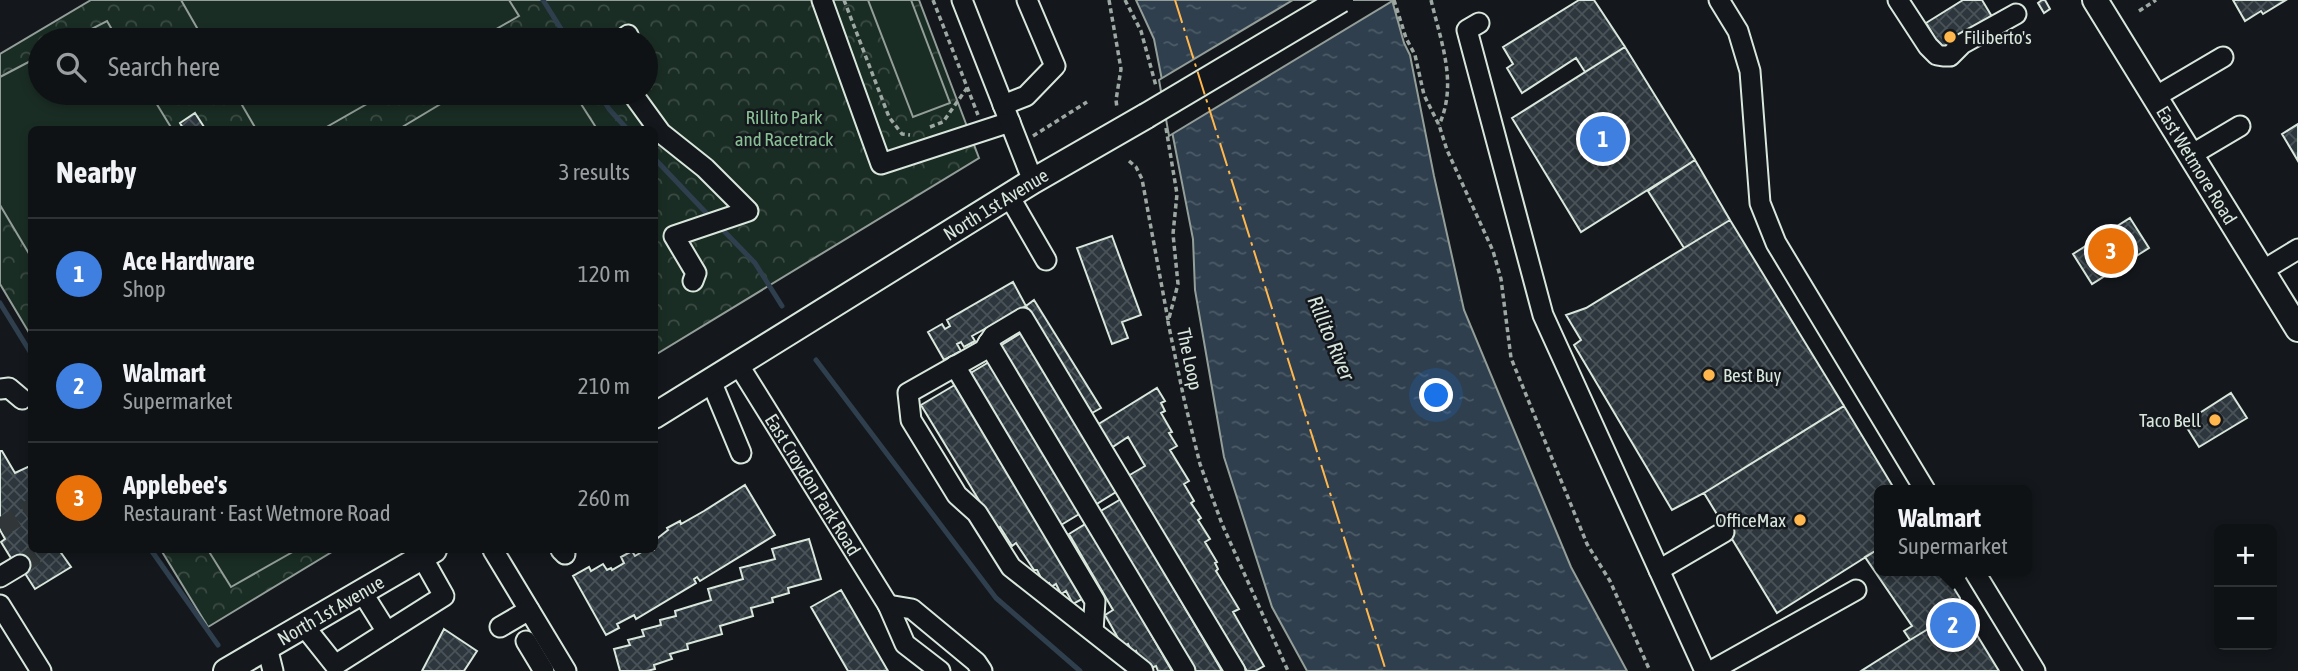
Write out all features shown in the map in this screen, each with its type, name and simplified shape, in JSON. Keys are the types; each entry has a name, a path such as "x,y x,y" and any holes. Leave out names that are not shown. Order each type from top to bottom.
{"main road":[{"name":"North 1st Avenue","path":"658,414 1032,181 1156,111 1341,0"},
{"name":"East Wetmore Road","path":"2095,0 2298,329"},
{"name":"North 1st Avenue","path":"226,671 270,659 304,626 428,553"}],"street":[{"path":"822,0 881,164 1006,113 1055,66 1027,0"},
{"path":"962,0 1032,181"},
{"path":"1719,0 1738,31 1750,71 1760,203 1776,243 1922,485"},
{"path":"1898,0 1928,46 1937,55 1943,56 1950,55 1962,44 2016,14"},
{"path":"1479,23 1468,30 1543,315 1704,671"},
{"path":"2155,96 2222,57"},
{"path":"641,105 656,126"},
{"path":"2191,155 2240,126"},
{"path":"658,129 705,168 748,211 674,236 696,273 693,281"},
{"path":"1009,196 1046,260"},
{"path":"2262,271 2298,249"},
{"path":"1143,671 1011,567 977,513 957,495 911,420 908,393 984,350 993,336 1023,318 1235,671"},
{"path":"988,343 1185,671"},
{"name":"East Croydon Park Road","path":"738,364 888,605 905,644 937,668"},
{"path":"955,366 1095,601 1093,631"},
{"path":"711,381 741,453"},
{"path":"0,389 9,388 22,399"},
{"path":"1659,570 1724,532"},
{"path":"304,626 335,665 444,596 428,553"},
{"path":"495,553 566,671"},
{"path":"0,577 20,565"},
{"path":"1977,576 2035,671"},
{"path":"1711,671 1856,590"},
{"path":"362,592 387,632"},
{"path":"0,605 41,671"},
{"path":"888,605 912,609 976,662 982,671"},
{"path":"500,627 529,610"},
{"path":"937,668 943,664 949,653 945,637"},
{"path":"526,641 544,671"}],"path":[{"path":"844,0 889,117 902,134 913,135"},
{"path":"933,0 979,117"},
{"path":"1109,0 1121,69 1117,108"},
{"name":"The Loop","path":"1125,0 1141,31 1177,202 1173,234 1178,284 1168,322 1200,464 1222,524 1288,671"},
{"path":"1394,0 1406,38 1415,55 1424,95 1493,251 1501,279 1511,358 1587,544 1610,581 1650,671"},
{"path":"1431,0 1449,77 1447,103 1439,125"},
{"path":"2139,11 2156,0"},
{"path":"923,130 943,122 967,88"},
{"path":"1031,137 1087,102"},
{"path":"1129,161 1136,167 1142,179 1168,322"}],"green space":[{"name":"Rillito Park and Racetrack","path":"91,0 919,0 979,158 658,353 658,126 28,126 28,331 0,284 0,54 28,37 28,105 658,105 658,28 44,28"},
{"path":"181,0 509,0 519,16 498,28 197,28"},
{"path":"868,0 911,0 950,103 913,117"},
{"path":"107,21 111,28 93,28"},
{"path":"28,62 28,105 157,105 170,126 28,126 28,252 0,205 0,77"},
{"path":"242,105 365,105 328,126 254,126"},
{"path":"439,105 582,105 595,126 404,126"},
{"path":"163,553 330,553 208,627"},
{"path":"210,553 291,553 231,587"}],"water":[{"name":"Rillito River","path":"1136,0 1392,0 1410,55 1464,310 1571,567 1627,671 1307,671 1272,607 1224,457 1195,290 1193,239 1154,39"}],"pier":[{"path":"1293,0 1394,0 1169,136 1159,80"}],"building":[{"path":"1579,0 1594,0 1625,47 1585,72 1576,58 1522,93 1507,68 1513,64 1503,47"},
{"name":"Filiberto's","path":"1963,0 1982,0 1994,20 1943,52 1926,23"},
{"path":"2045,0 2050,9 2044,13 2038,3"},
{"path":"2233,0 2286,0 2245,21"},
{"path":"1625,47 1695,160 1581,232 1512,118"},
{"path":"195,113 203,126 182,126 180,123"},
{"path":"2298,124 2298,161 2282,134"},
{"path":"1695,160 1730,220 1684,248 1648,191"},
{"path":"2130,218 2149,248 2092,284 2073,254"},
{"name":"Best Buy","path":"1730,220 1844,406 1672,510 1574,345 1581,340 1566,315 1586,308"},
{"path":"1112,236 1141,315 1122,322 1128,338 1112,344 1077,248"},
{"path":"1013,282 1026,306 972,336 975,341 964,347 961,342 957,344 961,351 944,360 928,332 942,324 945,329 950,326 947,320"},
{"path":"1034,300 1101,408 1092,413 1026,306"},
{"path":"1021,333 1116,492 1095,505 1000,346"},
{"path":"989,362 1081,513 1061,525 969,374"},
{"path":"958,383 1084,598 1073,604 1066,591 1061,594 1056,584 1051,587 1049,583 1044,584 1037,570 1034,570 1016,543 1012,546 1000,527 997,530 921,405"},
{"path":"1157,388 1165,401 1161,403 1165,411 1161,413 1177,446 1170,450 1189,481 1184,484 1194,501 1191,503 1201,518 1198,520 1210,539 1205,542 1217,562 1216,571 1239,609 1233,612 1264,666 1255,671 1247,671 1128,476 1145,466 1128,437 1111,448 1097,425"},
{"name":"Taco Bell","path":"2231,393 2247,418 2199,447 2184,423"},
{"name":"OfficeMax","path":"1844,406 1892,485 1874,485 1874,552 1777,613 1704,493"},
{"path":"2,451 15,473 28,467 28,553 61,553 71,567 35,589 1,542 5,539 0,530"},
{"path":"745,485 775,535 700,581 697,577 694,579 696,583 636,619 634,615 617,624 619,628 606,635 573,576 589,567 591,571 603,564 607,570 612,570 624,563 621,557 628,553 635,556 640,553 658,553 658,538 667,528 680,521 681,524"},
{"path":"1121,499 1222,671 1192,671 1099,512"},
{"path":"1087,523 1172,671 1158,671 1156,666 1151,668 1146,661 1143,664 1136,651 1133,654 1128,644 1123,647 1105,615 1113,610 1069,534"},
{"path":"809,539 821,579 788,588 789,593 772,598 773,602 751,608 753,616 720,626 722,634 687,644 688,649 670,654 672,659 654,665 655,669 620,671 614,649 630,645 628,640 644,636 642,630 661,625 660,620 676,616 675,611 711,600 708,589 743,579 740,568 775,559 772,549"},
{"path":"1874,552 1874,570 1865,557"},
{"path":"1878,576 1946,576 1960,598 1961,609 1910,640 1904,631 1912,626"},
{"path":"841,590 888,671 848,671 811,607"},
{"path":"1961,609 1999,671 1861,671 1910,640"},
{"path":"444,629 477,651 464,671 422,671"}],"waterway":[{"path":"543,0 560,28"},
{"path":"606,105 624,126"},
{"path":"658,162 712,219"},
{"path":"719,226 755,263 782,306"},
{"path":"0,303 28,348"},
{"path":"816,360 996,598 1080,671"},
{"path":"153,553 218,645"}],"tunnel":[{"path":"0,528 28,510"},
{"path":"20,565 39,553"}],"power":[{"path":"1175,0 1386,671"}],"place":[{"name":"Filiberto's","path":"1950,37"},
{"name":"Ace Hardware","path":"1603,139"},
{"name":"Applebee's","path":"2111,251"},
{"name":"Best Buy","path":"1709,375"},
{"name":"Taco Bell","path":"2215,420"},
{"name":"OfficeMax","path":"1800,520"},
{"name":"Walmart","path":"1953,625"}]}
